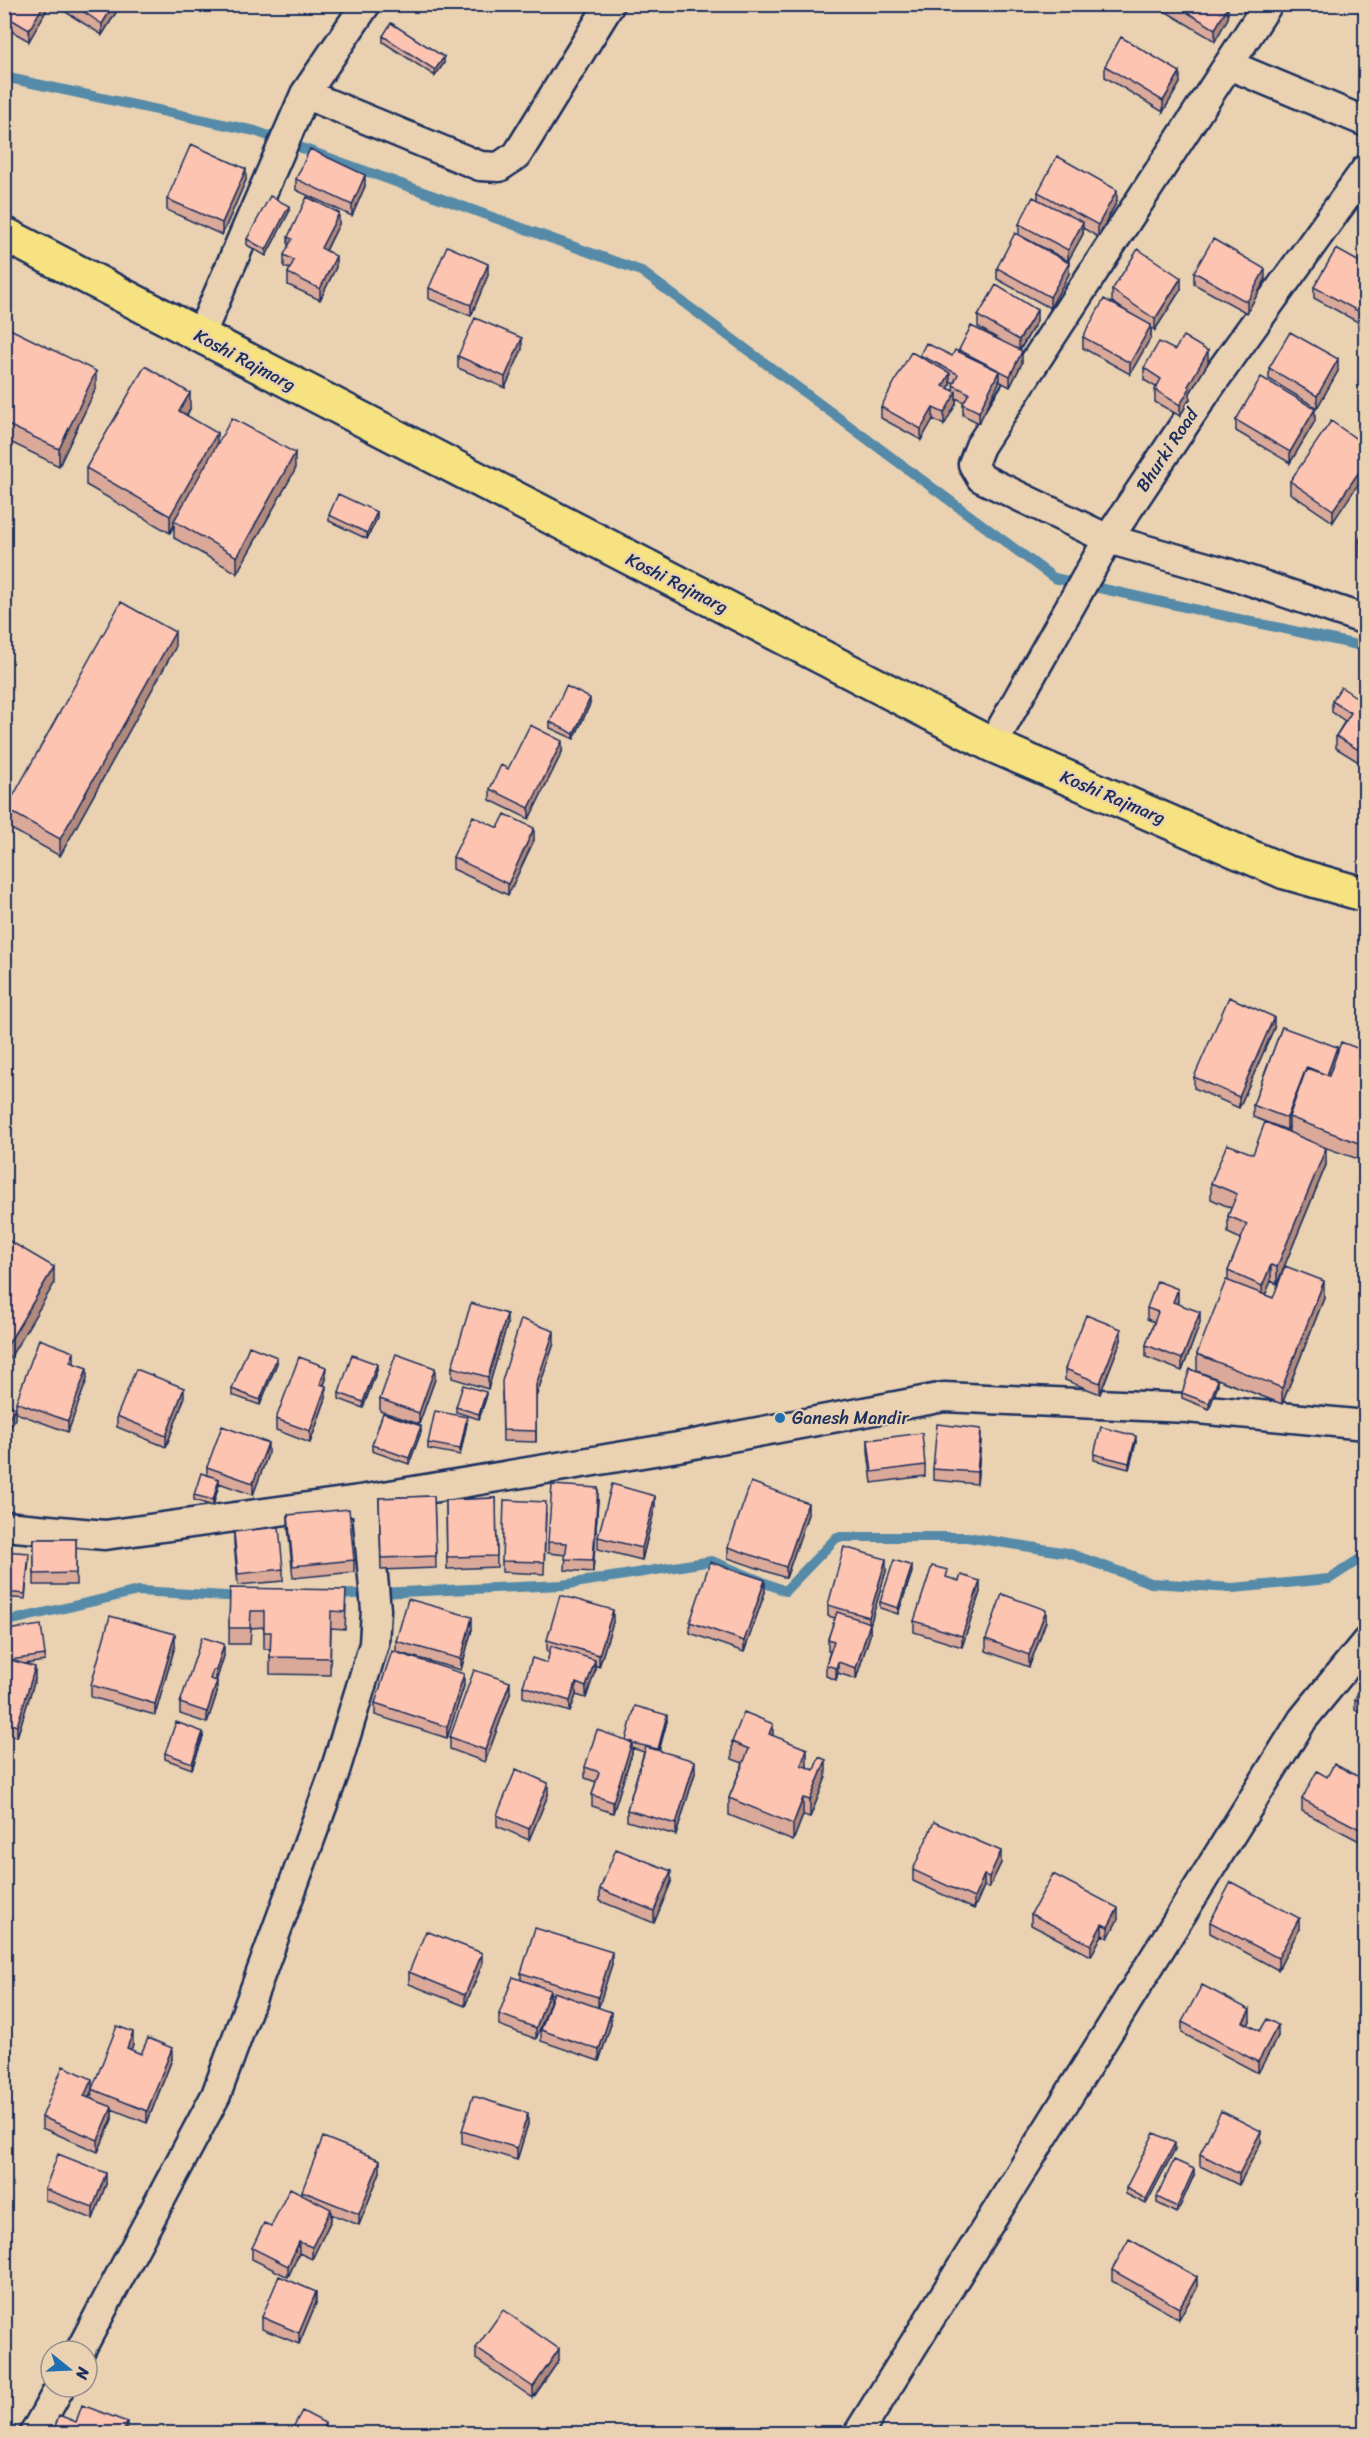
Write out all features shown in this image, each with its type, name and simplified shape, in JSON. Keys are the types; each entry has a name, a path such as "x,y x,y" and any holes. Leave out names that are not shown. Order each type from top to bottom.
{"main road":[{"name":"Koshi Rajmarg","path":"4,234 992,745 1286,872 1365,895"}],"street":[{"path":"200,336 299,106 366,4"},
{"path":"299,106 480,166 499,167 517,155 610,4"},
{"path":"1268,4 980,446 973,464 981,478 1101,550 1224,572 1365,620"},
{"path":"1229,65 1365,122"},
{"name":"Bhurki Road","path":"992,745 1101,550 1210,386 1365,169"},
{"path":"4,1526 105,1535 366,1499 678,1447 944,1397 1187,1408 1365,1425"},
{"path":"86,2339 216,2095 334,1774 374,1644 376,1610 366,1499"},
{"path":"858,2433 1303,1719 1365,1642"},
{"path":"34,2433 53,2399"}],"building":[{"path":"4,4 44,4 29,30 4,15"},
{"path":"72,4 114,4 102,24"},
{"path":"1173,4 1224,4 1228,7 1215,29"},
{"path":"1361,4 1365,4 1365,12 1359,8"},
{"path":"391,23 444,57 435,70 383,36"},
{"path":"1121,37 1180,72 1163,101 1105,66"},
{"path":"191,144 246,169 222,223 167,199"},
{"path":"310,149 365,175 352,205 296,179"},
{"path":"1057,156 1117,190 1098,225 1038,192"},
{"path":"270,196 289,206 266,250 247,239"},
{"path":"307,197 339,213 321,248 336,256 320,289 288,273 294,260 284,255 292,239 288,237"},
{"path":"1033,197 1083,222 1068,250 1019,224"},
{"path":"1015,233 1069,263 1050,297 997,268"},
{"path":"1213,239 1265,269 1247,302 1194,272"},
{"path":"447,246 488,264 471,305 429,288"},
{"path":"1138,249 1181,278 1155,319 1112,290"},
{"path":"1336,249 1365,265 1365,315 1314,287"},
{"path":"996,285 1037,310 1019,340 978,316"},
{"path":"1104,299 1151,325 1130,363 1083,337"},
{"path":"475,318 522,338 505,377 458,356"},
{"path":"4,326 96,371 59,449 4,423"},
{"path":"971,326 1022,351 1010,376 959,350"},
{"path":"1290,332 1338,359 1317,396 1269,368"},
{"path":"1183,336 1208,351 1180,405 1155,390 1161,379 1144,368 1159,342 1175,350"},
{"path":"926,343 952,356 955,350 999,371 979,412 963,404 969,393 953,385 958,374 920,355"},
{"path":"911,352 950,373 943,386 956,392 944,413 933,408 921,429 881,407"},
{"path":"145,366 190,393 179,411 217,433 170,516 86,468"},
{"path":"1261,377 1315,409 1290,452 1236,420"},
{"path":"232,418 295,453 237,557 174,521"},
{"path":"1331,421 1365,445 1365,463 1333,510 1290,481"},
{"path":"338,494 377,512 367,533 329,515"},
{"path":"1365,526 1365,544 1359,541"},
{"path":"121,602 175,632 60,839 6,809"},
{"path":"566,686 590,698 574,734 550,722"},
{"path":"1341,687 1365,703 1365,754 1336,736 1351,713 1332,701"},
{"path":"530,725 562,741 529,808 490,789 501,765 508,769"},
{"path":"505,814 534,828 508,884 453,857 473,816 498,828"},
{"path":"1229,997 1274,1017 1239,1097 1194,1077"},
{"path":"1282,1027 1337,1047 1327,1075 1306,1068 1287,1118 1253,1105"},
{"path":"1341,1042 1365,1051 1365,1131 1361,1144 1289,1117 1307,1067 1329,1076"},
{"path":"1265,1122 1326,1148 1277,1267 1271,1265 1262,1286 1228,1271 1247,1224 1228,1216 1237,1194 1211,1183 1227,1144 1253,1154"},
{"path":"8,1240 54,1267 4,1351 4,1246"},
{"path":"1285,1266 1324,1281 1282,1388 1197,1354 1226,1280 1273,1298"},
{"path":"1157,1281 1178,1289 1173,1302 1200,1312 1182,1359 1146,1345 1158,1312 1147,1308"},
{"path":"471,1303 507,1314 488,1377 452,1367"},
{"path":"1086,1315 1121,1329 1100,1383 1065,1369"},
{"path":"521,1319 554,1331 536,1385 536,1431 503,1430 502,1381"},
{"path":"39,1339 74,1352 70,1362 87,1368 68,1421 16,1402"},
{"path":"249,1346 277,1357 260,1400 232,1389"},
{"path":"396,1354 435,1368 419,1413 380,1399"},
{"path":"352,1355 377,1364 363,1402 339,1393"},
{"path":"299,1357 326,1367 320,1384 326,1386 310,1431 276,1419"},
{"path":"136,1369 184,1388 166,1436 117,1416"},
{"path":"1190,1369 1218,1380 1209,1403 1182,1393"},
{"path":"463,1385 486,1392 479,1414 456,1407"},
{"path":"4,1401 15,1408 4,1426"},
{"path":"435,1411 467,1417 460,1449 428,1443"},
{"path":"383,1413 421,1426 409,1458 372,1445"},
{"path":"937,1424 981,1429 977,1472 933,1469"},
{"path":"222,1426 268,1443 253,1483 207,1467"},
{"path":"1101,1427 1136,1436 1129,1463 1094,1454"},
{"path":"922,1433 925,1465 872,1472 868,1440"},
{"path":"201,1473 219,1479 213,1500 194,1495"},
{"path":"751,1482 808,1503 786,1567 728,1547"},
{"path":"612,1484 655,1496 642,1548 598,1537"},
{"path":"552,1485 598,1488 593,1560 565,1559 567,1543 548,1542"},
{"path":"434,1496 436,1556 381,1558 379,1498"},
{"path":"496,1498 497,1556 447,1557 446,1500"},
{"path":"504,1500 546,1502 544,1562 502,1561"},
{"path":"349,1509 354,1560 293,1566 288,1515"},
{"path":"279,1527 283,1569 238,1574 234,1532"},
{"path":"34,1539 76,1539 76,1573 34,1574"},
{"path":"844,1547 886,1559 869,1617 828,1605"},
{"path":"4,1551 29,1553 25,1594 4,1592"},
{"path":"894,1560 912,1566 898,1608 880,1602"},
{"path":"710,1562 765,1580 744,1641 690,1622"},
{"path":"932,1566 948,1570 946,1577 959,1581 961,1575 980,1581 962,1636 914,1621"},
{"path":"230,1588 346,1590 345,1612 331,1611 330,1658 270,1657 271,1632 264,1632 264,1611 251,1611 250,1628 229,1628"},
{"path":"1002,1594 1046,1610 1029,1655 986,1639"},
{"path":"560,1595 613,1610 599,1655 547,1640"},
{"path":"408,1599 472,1617 461,1659 396,1641"},
{"path":"837,1612 870,1623 856,1668 838,1662 836,1668 826,1665 834,1641 828,1639"},
{"path":"110,1616 175,1634 155,1704 91,1685"},
{"path":"41,1625 45,1655 10,1660 7,1630"},
{"path":"202,1637 224,1644 216,1670 213,1670 210,1679 217,1681 207,1712 180,1703"},
{"path":"551,1646 595,1660 586,1687 576,1683 570,1701 523,1686 532,1658 547,1663"},
{"path":"392,1651 464,1674 447,1727 375,1703"},
{"path":"4,1658 35,1667 17,1726 4,1722"},
{"path":"474,1670 510,1682 485,1750 450,1737"},
{"path":"1365,1678 1365,1705 1355,1699"},
{"path":"635,1706 667,1715 658,1749 626,1740"},
{"path":"744,1712 773,1724 769,1734 807,1749 801,1765 814,1770 819,1757 826,1760 810,1800 803,1798 793,1824 729,1798 749,1749 732,1742"},
{"path":"176,1722 203,1732 192,1763 165,1753"},
{"path":"597,1730 632,1742 613,1802 592,1795 599,1772 585,1767"},
{"path":"646,1747 695,1761 676,1824 627,1810"},
{"path":"1334,1764 1365,1780 1365,1832 1302,1799 1317,1771 1327,1777"},
{"path":"516,1769 548,1783 529,1829 497,1815"},
{"path":"934,1822 1001,1851 989,1877 984,1875 974,1898 913,1870"},
{"path":"616,1849 671,1871 654,1911 600,1889"},
{"path":"1053,1874 1118,1908 1108,1927 1102,1924 1091,1945 1031,1914"},
{"path":"1231,1882 1299,1918 1278,1958 1210,1922"},
{"path":"535,1928 612,1952 598,1997 521,1973"},
{"path":"426,1931 482,1953 465,1995 409,1972"},
{"path":"513,1977 550,1990 536,2028 499,2014"},
{"path":"1202,1985 1250,2010 1243,2022 1260,2031 1267,2019 1278,2025 1258,2062 1182,2022"},
{"path":"554,1992 611,2012 599,2050 541,2030"},
{"path":"117,2026 133,2032 127,2048 141,2054 148,2038 172,2048 147,2111 92,2089"},
{"path":"63,2066 92,2079 84,2096 112,2107 98,2140 42,2117"},
{"path":"473,2096 528,2113 517,2148 462,2131"},
{"path":"1221,2111 1261,2131 1239,2174 1200,2154"},
{"path":"1154,2133 1175,2143 1146,2199 1126,2188"},
{"path":"323,2137 380,2160 359,2214 302,2191"},
{"path":"58,2154 106,2173 93,2207 45,2189"},
{"path":"1174,2160 1194,2169 1177,2207 1157,2197"},
{"path":"290,2188 331,2209 312,2247 299,2242 288,2266 252,2248 264,2223 271,2226"},
{"path":"1129,2239 1197,2277 1179,2308 1112,2270"},
{"path":"279,2276 316,2292 299,2333 262,2317"},
{"path":"503,2310 559,2349 533,2387 476,2348"},
{"path":"82,2405 127,2422 123,2433 53,2433 59,2415 76,2422"},
{"path":"302,2411 325,2423 320,2433 290,2433"}],"waterway":[{"path":"4,77 255,131 641,271 1054,578 1366,647"},
{"path":"331,1595 562,1585 712,1561 785,1591 837,1537 967,1537 1068,1553 1151,1583 1233,1588 1329,1579 1366,1555"},
{"path":"4,1622 138,1591 244,1597"}],"place":[{"name":"Ganesh Mandir","path":"780,1418"}]}
